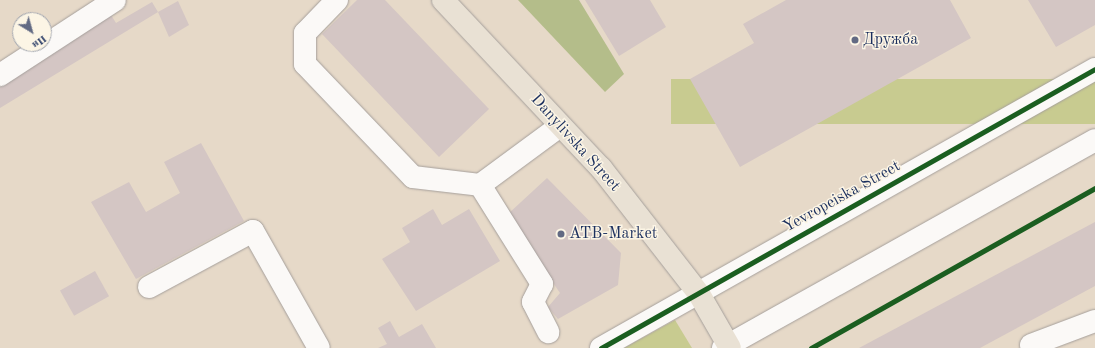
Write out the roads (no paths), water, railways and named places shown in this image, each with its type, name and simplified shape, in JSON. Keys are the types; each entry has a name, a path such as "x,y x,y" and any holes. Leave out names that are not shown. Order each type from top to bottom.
{"main road":[{"name":"Danylivska Street","path":"443,0 600,168 699,294 727,347"}],"street":[{"path":"0,75 115,0"},
{"path":"337,0 305,33 305,64 413,177 480,185 560,126"},
{"name":"Yevropeiska Street","path":"601,348 1095,69"},
{"path":"727,347 1093,147"},
{"path":"480,185 542,284 533,302 548,332"},
{"path":"149,287 253,231 319,348"},
{"path":"1031,345 1095,321"}],"place":[{"name":"Дружба","path":"855,40"},
{"name":"ATB-Market","path":"561,234"}]}
